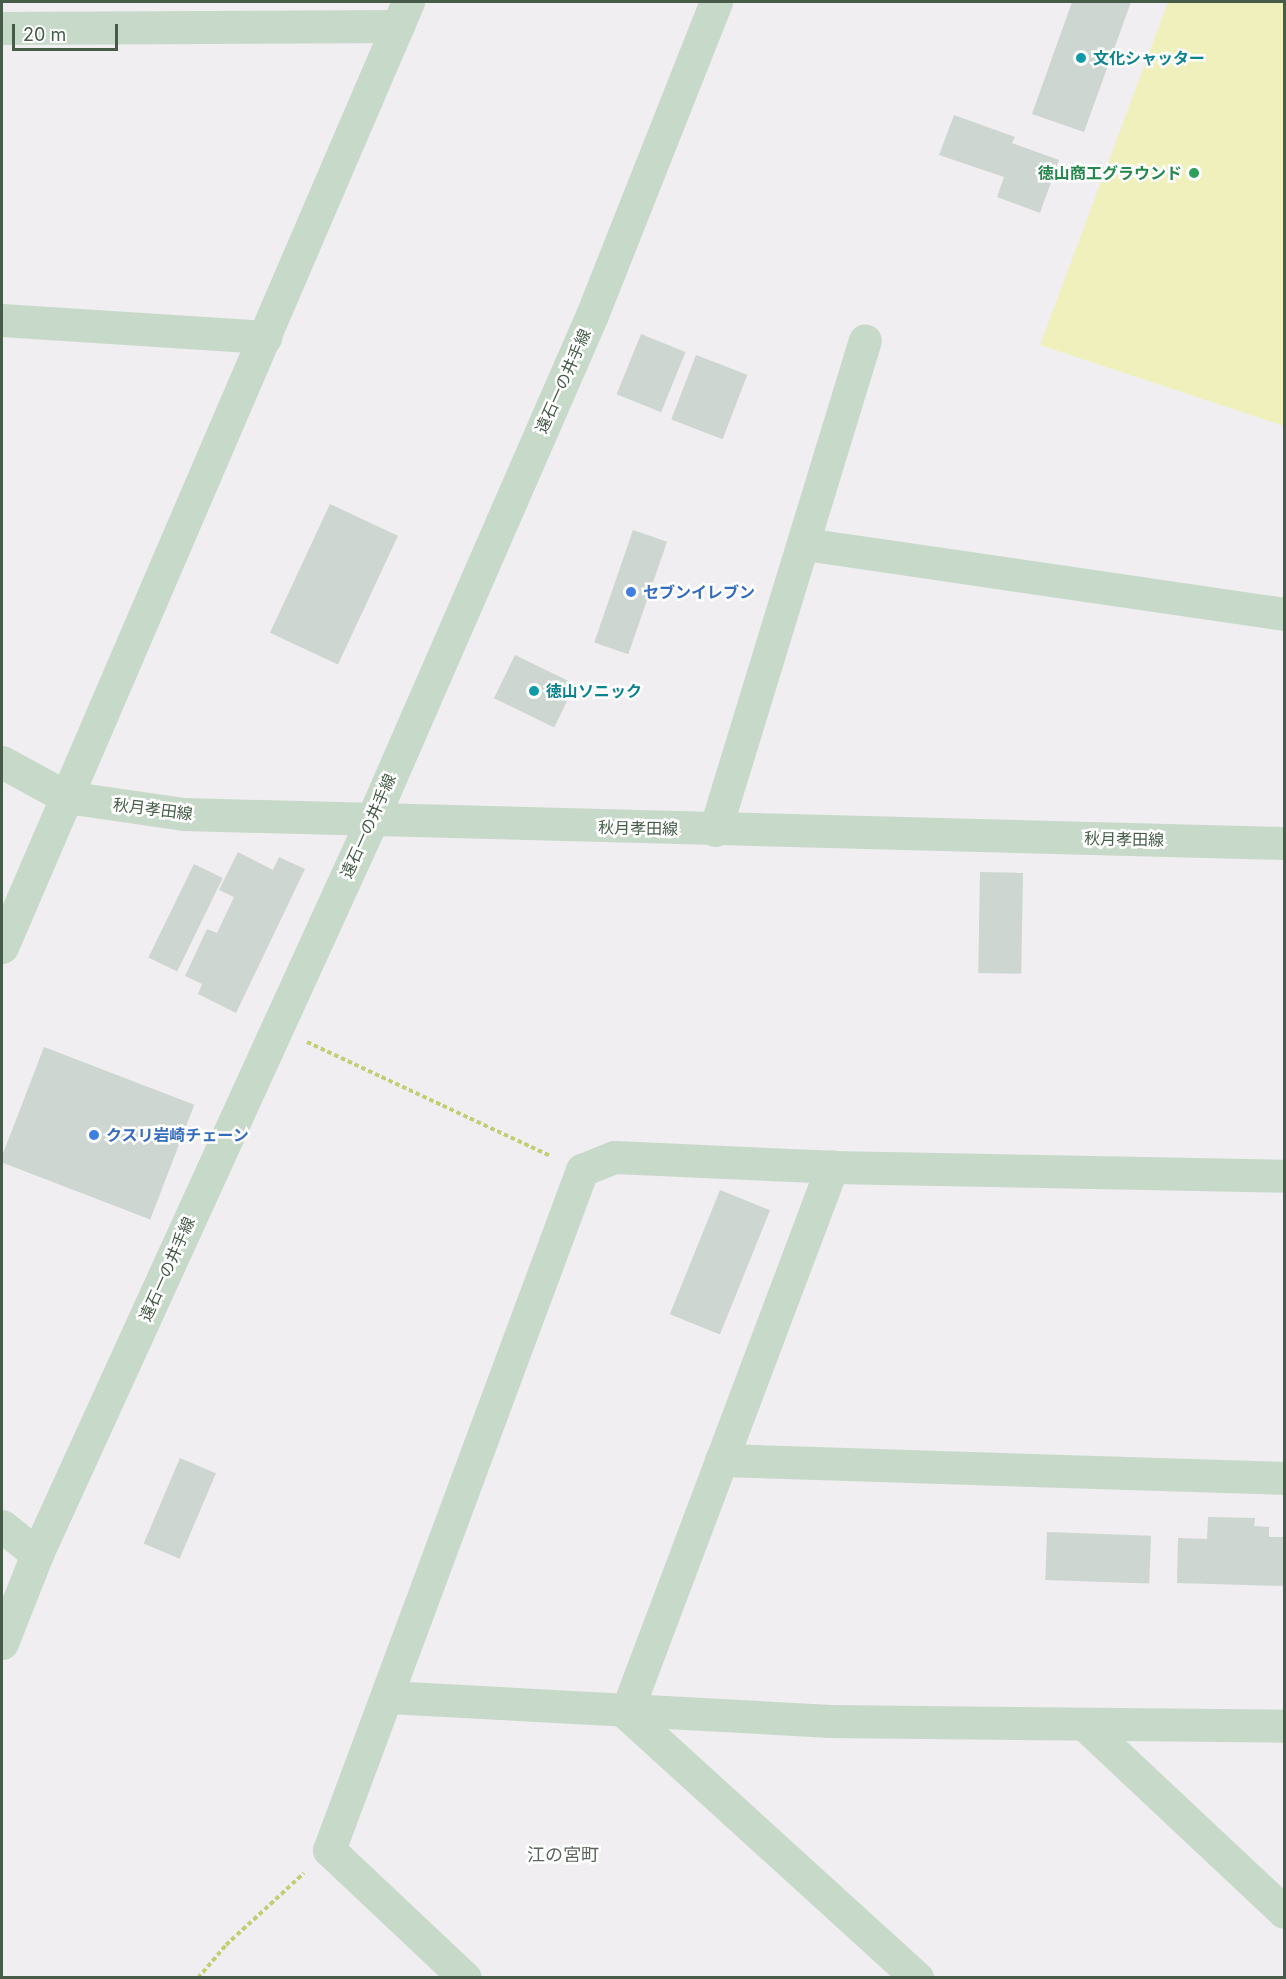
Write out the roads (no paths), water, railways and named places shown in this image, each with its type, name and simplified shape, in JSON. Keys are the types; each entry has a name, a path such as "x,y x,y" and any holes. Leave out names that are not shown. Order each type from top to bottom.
{"street":[{"name":"遠石一の井手線","path":"2,1643 37,1554 371,822 592,315 716,2"},
{"path":"2,28 403,14 2,947"},
{"path":"2,320 265,337"},
{"path":"715,830 805,544 865,340"},
{"path":"805,544 1284,614"},
{"name":"秋月孝田線","path":"2,762 66,797 184,814 371,822 1284,843"},
{"path":"465,1977 329,1850 582,1170 615,1157 832,1167 1284,1176"},
{"path":"626,1713 832,1167"},
{"path":"721,1460 1284,1478"},
{"path":"2,1526 37,1554"},
{"path":"388,1696 626,1713 830,1721 1284,1726"},
{"path":"626,1713 917,1977"},
{"path":"1085,1725 1284,1912"}],"place":[{"name":"文化シャッター","path":"1081,58"},
{"name":"徳山商工グラウンド","path":"1194,173"},
{"name":"セブンイレブン","path":"631,592"},
{"name":"徳山ソニック","path":"534,691"},
{"name":"クスリ岩崎チェーン","path":"94,1135"}],"district":[{"name":"江の宮町","path":"563,1855"}]}
